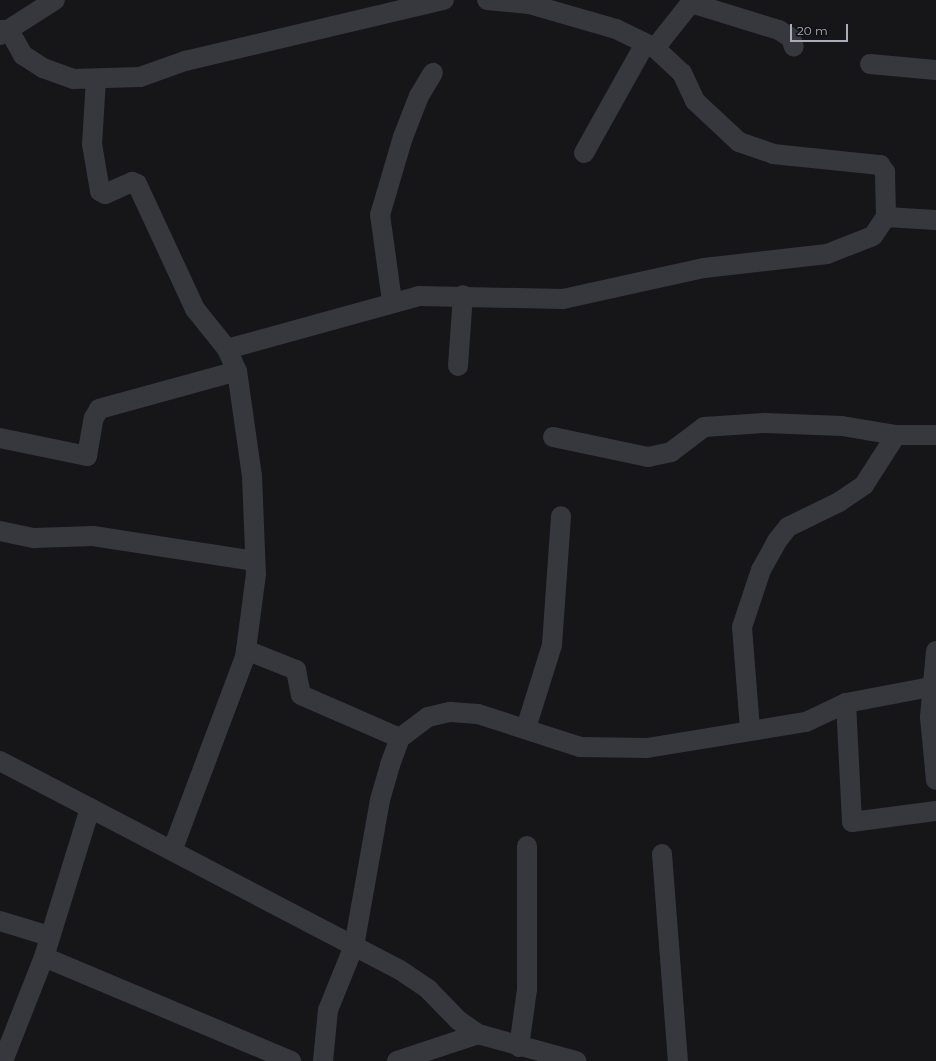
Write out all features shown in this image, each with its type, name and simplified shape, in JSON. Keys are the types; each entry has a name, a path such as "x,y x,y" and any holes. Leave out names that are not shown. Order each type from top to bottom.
{"street":[{"path":"55,0 3,31 23,55 44,68 73,79 140,77 185,60 444,0"},
{"path":"228,349 392,300 463,295 563,299 704,268 828,254 873,236 886,217 885,168 873,163 773,154 739,142 695,101 682,73 650,46 616,29 536,6 487,0"},
{"path":"584,153 650,46 677,20 686,1 779,30 791,38 794,47"},
{"path":"870,64 936,70"},
{"path":"392,300 380,215 402,138 419,96 433,73"},
{"path":"96,79 92,144 100,191 105,194 132,182 137,184 195,309 228,349 237,372 252,476 256,562 246,650 172,851"},
{"path":"886,217 936,220"},
{"path":"458,366 463,295"},
{"path":"0,438 87,456 94,418 99,409 237,372"},
{"path":"553,438 648,457 671,452 704,427 764,423 842,426 896,435 936,435"},
{"path":"750,729 742,627 762,570 777,541 788,528 839,502 864,485 896,435"},
{"path":"526,728 552,645 561,516"},
{"path":"0,531 34,538 93,536 256,562"},
{"path":"246,650 296,670 301,695 400,738"},
{"path":"936,651 931,687 930,717 936,780"},
{"path":"323,1061 328,1010 354,946 380,800 400,738 428,717 450,712 498,719 580,748 647,748 750,729 806,722 846,703 931,687"},
{"path":"846,703 852,822 936,811"},
{"path":"0,761 354,946 428,989 458,1020 478,1034 519,1047 576,1061"},
{"path":"4,1052 44,957 48,936 90,808"},
{"path":"519,1047 527,989 527,846"},
{"path":"662,854 678,1061"},
{"path":"0,921 48,936"},
{"path":"44,957 291,1061"},
{"path":"397,1061 478,1034"}]}
